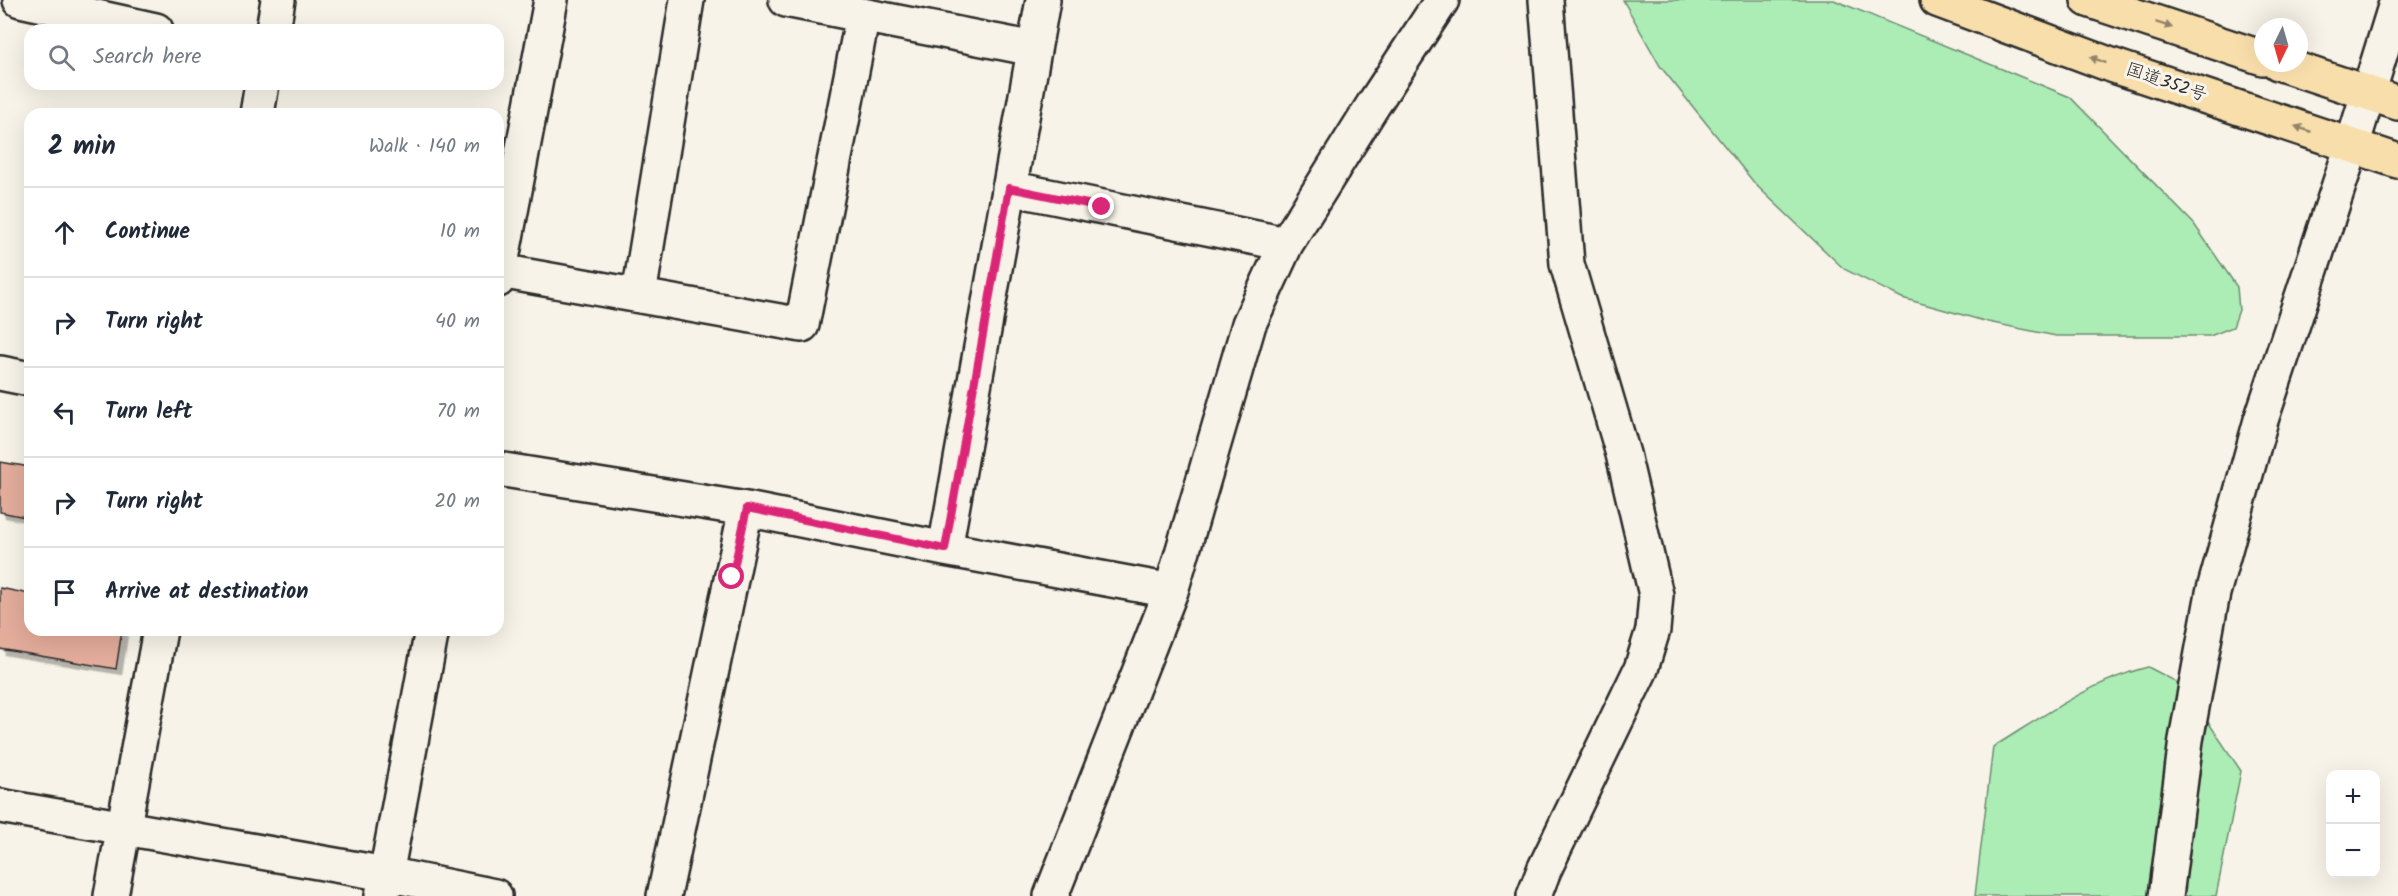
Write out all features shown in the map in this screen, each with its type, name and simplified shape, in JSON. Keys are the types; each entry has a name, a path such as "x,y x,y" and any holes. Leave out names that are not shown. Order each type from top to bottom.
{"highway":[{"name":"国道352号","path":"1937,0 2111,65 2398,161"},
{"path":"2088,0 2254,55"},
{"path":"2305,72 2383,98"}],"street":[{"path":"20,0 129,24"},
{"path":"274,24 278,0"},
{"path":"504,249 551,0"},
{"path":"639,296 687,0"},
{"path":"786,0 1034,49"},
{"path":"945,549 1043,0"},
{"path":"1051,896 1172,591 1249,324 1286,244 1442,0"},
{"path":"1534,896 1544,870 1641,669 1653,630 1656,595 1623,454 1567,264 1546,0"},
{"path":"2166,896 2186,740 2213,593 2261,420 2352,146 2383,98 2397,0"},
{"path":"504,277 639,296 802,326 863,15"},
{"path":"258,108 261,90"},
{"path":"1009,188 1286,244"},
{"path":"0,373 24,378"},
{"path":"504,471 747,508 945,549 1172,591"},
{"path":"664,896 747,508"},
{"path":"111,896 159,636"},
{"path":"384,885 431,636"},
{"path":"0,806 123,828 384,885 495,896"}],"green space":[{"path":"1623,0 1834,0 2070,97 2194,224 2237,287 2239,310 2233,327 2210,336 2056,336 1988,322 1902,298 1844,269 1756,185 1660,66"},
{"path":"2148,667 2175,681 2202,713 2241,771 2216,896 1975,896 1993,747 2087,691 2127,673"}],"building":[{"path":"0,462 24,466 24,517 0,512"},
{"path":"0,588 24,593 24,636 121,636 116,669 0,649"}],"route":[{"path":"732,577 747,508 945,549 1009,188 1102,207"}]}
